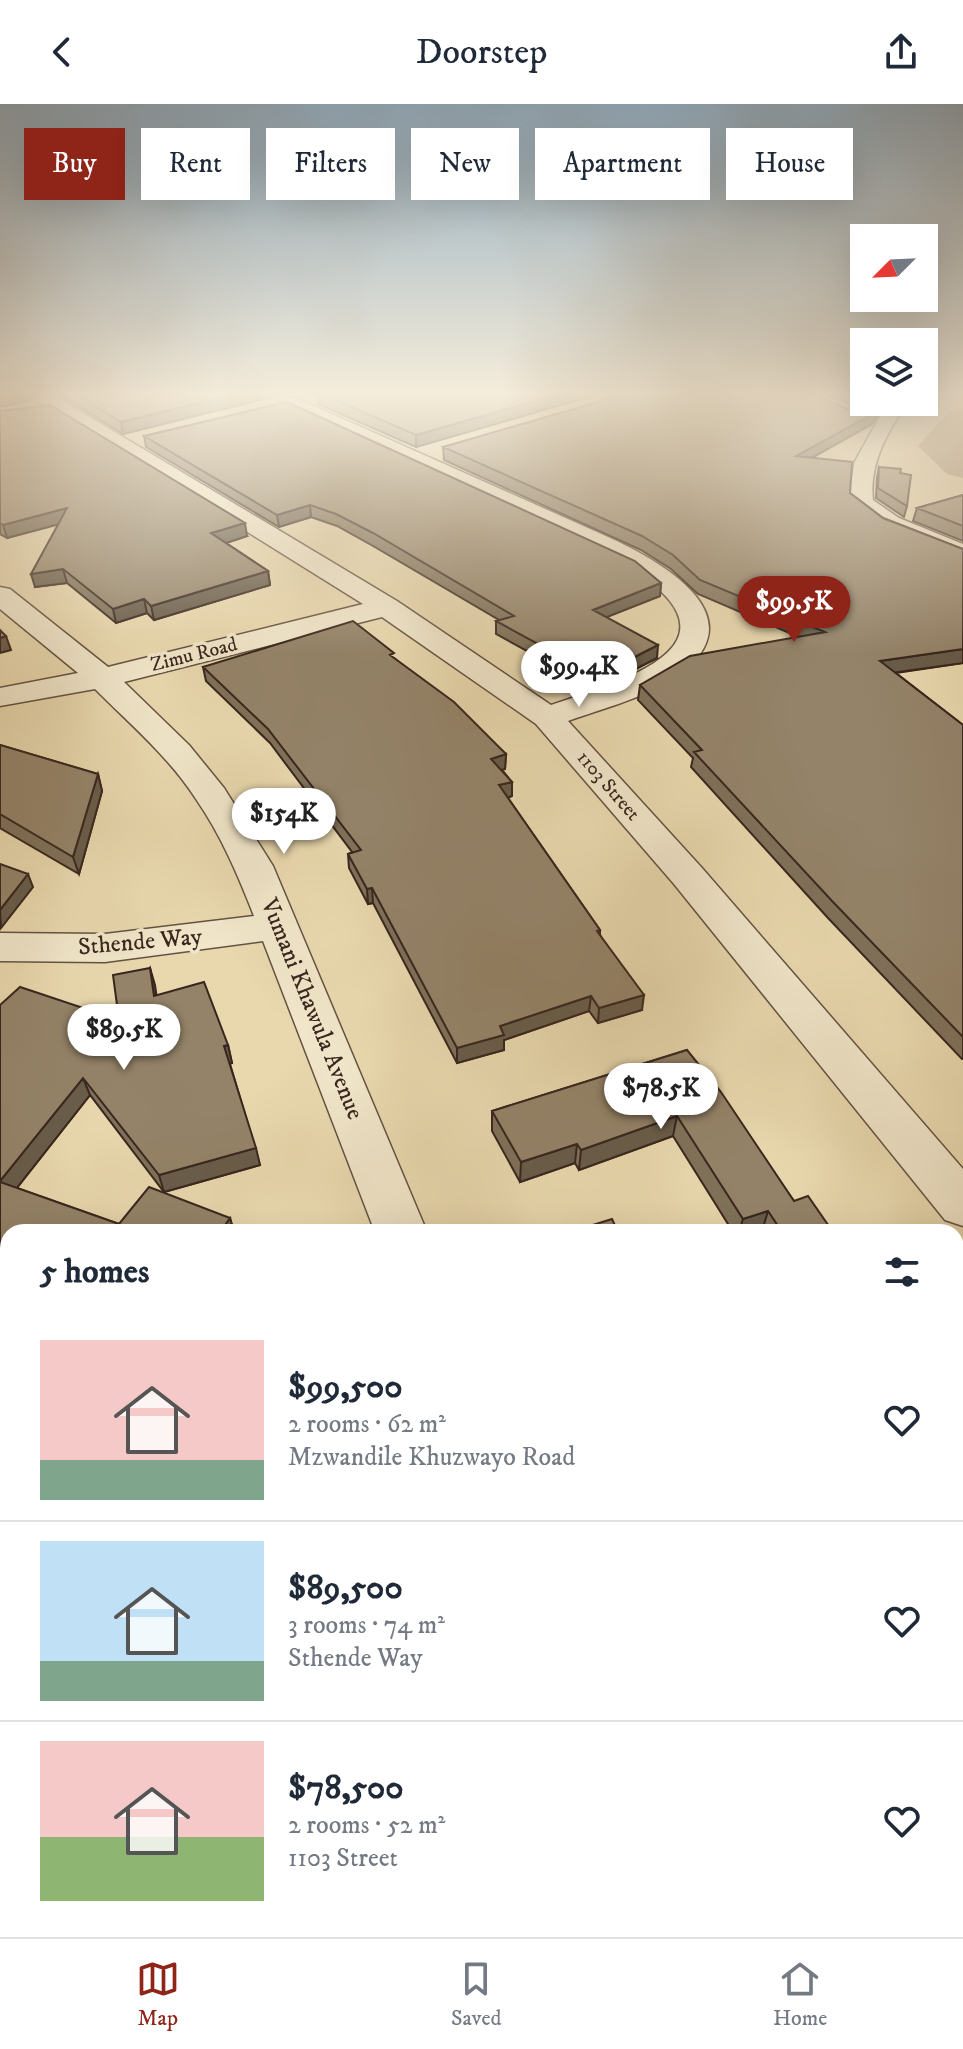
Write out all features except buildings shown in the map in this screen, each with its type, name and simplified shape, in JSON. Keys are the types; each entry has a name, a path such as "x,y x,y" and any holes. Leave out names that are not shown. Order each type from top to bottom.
{"street":[{"name":"1103 Street","path":"196,481 547,717 688,876 963,1205"},
{"path":"466,481 631,559 670,585 687,603 696,621 692,643 677,661 650,679 547,717"},
{"path":"863,481 861,503 890,523 963,553"},
{"name":"Vumani Khawula Avenue","path":"0,595 102,678 177,752 212,795 254,866 398,1224"},
{"name":"Zimu Road","path":"0,697 102,678 387,607"},
{"name":"Sthende Way","path":"0,947 106,947 183,940 279,925"}]}
